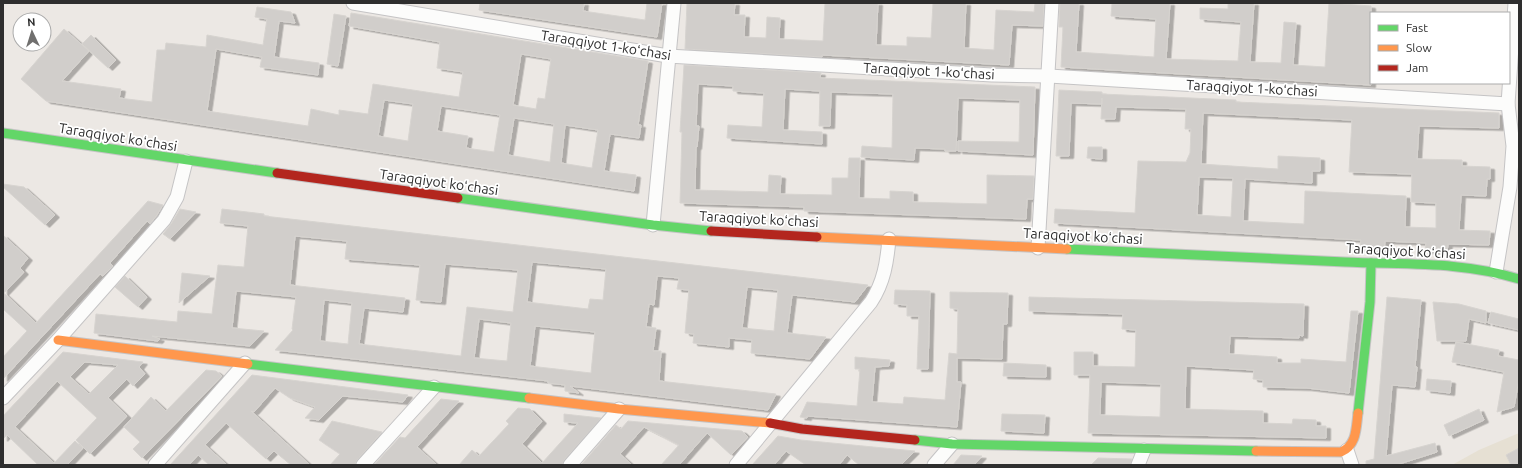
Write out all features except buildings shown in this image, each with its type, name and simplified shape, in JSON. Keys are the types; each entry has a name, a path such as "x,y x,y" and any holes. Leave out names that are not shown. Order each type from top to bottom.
{"street":[{"name":"Taraqqiyot 1-koʻchasi","path":"353,3 668,56 992,75 1049,76 1508,104"},
{"path":"653,225 674,3"},
{"path":"1038,248 1052,3"},
{"path":"1510,75 1515,3"},
{"path":"1496,272 1510,187 1515,123 1508,104 1509,84"},
{"name":"Taraqqiyot koʻchasi","path":"3,133 186,161 653,225 729,233 889,239 1038,248 1371,263 1454,265 1496,272 1519,278"},
{"path":"3,398 58,340 164,220 177,198 186,161"},
{"path":"736,465 871,302 878,291 886,270 889,239"},
{"path":"58,340 434,387 770,423 802,429 952,444 1144,450 1219,450 1322,454 1337,453 1347,450 1352,445 1355,437 1370,302 1371,263"},
{"path":"155,465 245,363"},
{"path":"363,465 434,387"},
{"path":"570,465 619,408"},
{"path":"934,465 952,444"},
{"path":"1138,465 1144,450"},
{"path":"1347,450 1352,465"}],"shaded area":[{"path":"1519,433 1519,465 1452,465 1479,450"}],"traffic: fast":[{"path":"3,133 277,173"},
{"path":"458,198 653,225 711,231"},
{"path":"1067,249 1432,265 1476,269 1519,279"},
{"path":"1358,413 1370,302 1371,263"},
{"path":"248,364 529,398"},
{"path":"915,440 952,444 1256,451"}],"traffic: slow":[{"path":"817,237 1067,249"},
{"path":"58,340 248,364"},
{"path":"529,398 619,409 770,423"},
{"path":"1256,451 1341,452 1353,441 1358,413"}],"traffic: jam":[{"path":"277,173 458,198"},
{"path":"711,231 817,237"},
{"path":"770,423 802,429 915,440"}]}
